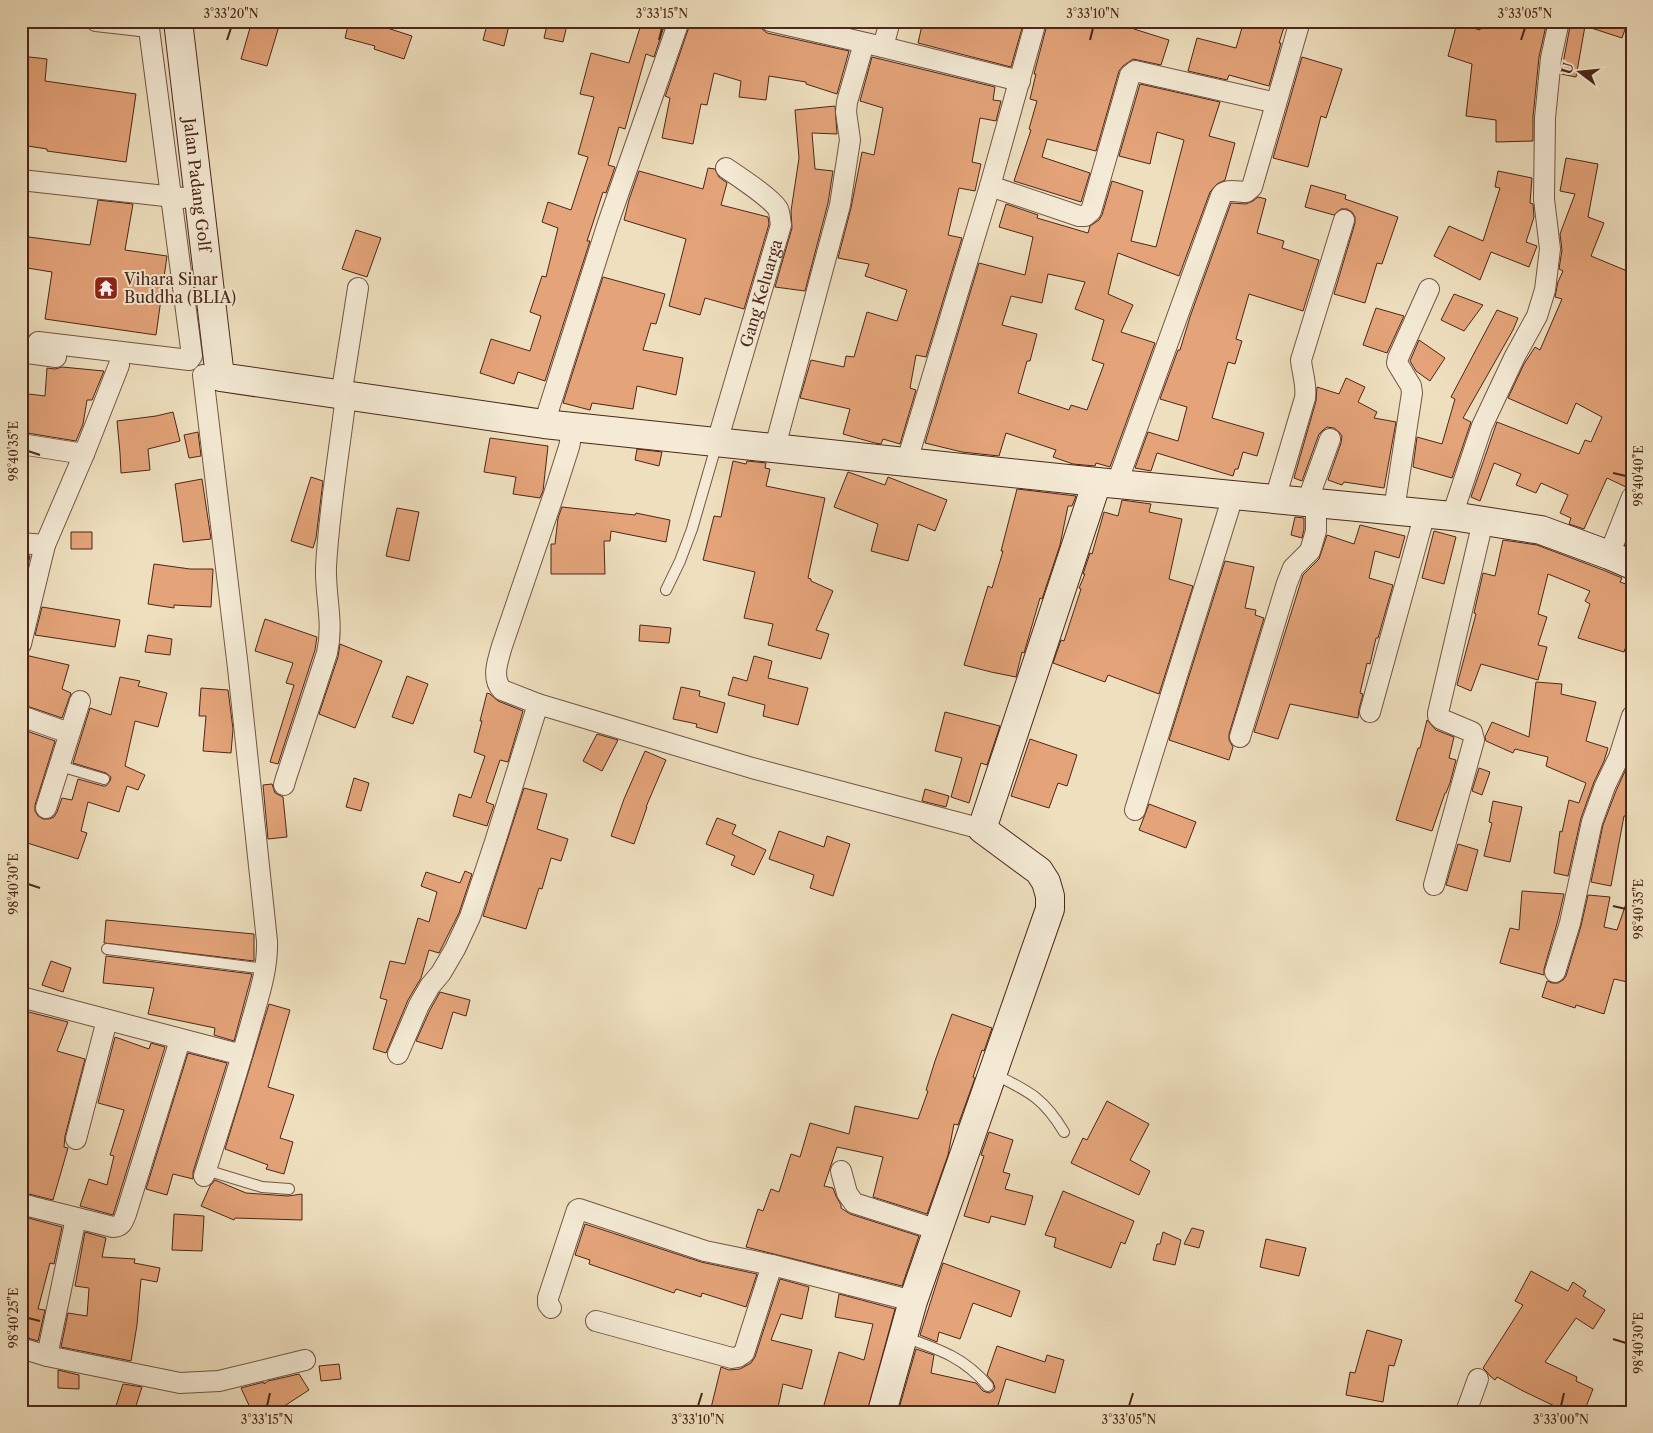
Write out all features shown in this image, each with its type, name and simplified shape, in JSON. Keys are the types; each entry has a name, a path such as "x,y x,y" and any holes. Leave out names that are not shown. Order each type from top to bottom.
{"street":[{"path":"38,342 190,360 192,356 148,24 96,21"},
{"name":"Jalan Padang Golf","path":"178,21 200,199 212,376"},
{"path":"544,424 608,223 679,21"},
{"path":"770,21 1020,81"},
{"path":"775,447 840,205 850,140 846,112 847,102 873,45 890,21"},
{"path":"908,461 990,186 1036,21"},
{"path":"982,829 1107,483 1221,196 1226,191 1246,192 1252,187 1300,21"},
{"path":"1452,516 1482,426 1515,356 1537,316 1545,290 1550,249 1544,198 1545,118 1551,58 1559,21"},
{"path":"990,186 1079,216 1085,216 1091,211 1132,72 1276,103"},
{"name":"Gang Keluarga","path":"717,442 780,225 780,214 777,208 761,193 726,168"},
{"path":"21,180 170,198 200,199"},
{"path":"1275,499 1305,398 1306,387 1301,360 1344,220"},
{"path":"284,785 331,637 326,575 328,542 358,288"},
{"path":"1394,510 1412,393 1411,386 1397,363 1429,289"},
{"path":"21,352 120,366 212,376 544,424 1233,496 1452,516 1541,530 1620,560 1632,497"},
{"path":"21,644 45,545 120,366"},
{"path":"205,1173 242,1056 268,956 268,941 239,678 212,376"},
{"path":"573,427 554,494 502,646 496,669 498,686 502,690 538,704 752,768 982,829 1039,870 1046,882 1050,896 1050,909 913,1301 882,1412"},
{"path":"1240,737 1287,582 1293,568 1310,551 1316,532 1312,502 1330,438"},
{"path":"21,444 84,454"},
{"path":"1136,810 1233,496"},
{"path":"1370,712 1425,513"},
{"path":"1434,885 1474,740 1472,732 1441,719 1438,716 1438,712 1483,521"},
{"path":"21,542 45,545"},
{"path":"46,808 80,701"},
{"path":"398,1054 419,1005 455,949 470,917 538,704"},
{"path":"21,716 69,733"},
{"path":"1555,972 1570,923 1592,822 1605,786 1619,757 1632,716"},
{"path":"21,997 242,1056"},
{"path":"76,1139 107,1020"},
{"path":"21,1204 113,1226 119,1226 122,1223 180,1040"},
{"path":"841,1171 848,1193 854,1203 938,1230"},
{"path":"551,1308 548,1304 548,1298 577,1210 579,1209 705,1251 772,1265 913,1301"},
{"path":"47,1356 76,1218"},
{"path":"596,1321 732,1358 738,1357 744,1353 772,1265"},
{"path":"21,1348 47,1356 180,1383 220,1381 304,1360"},
{"path":"1466,1412 1478,1379"}],"lane":[{"path":"666,590 692,529 717,442"},
{"path":"60,766 104,779"},
{"path":"107,949 266,969"},
{"path":"993,1073 1026,1090 1041,1101 1053,1114 1064,1132"},
{"path":"205,1173 262,1187 289,1189"},
{"path":"904,1337 942,1350 966,1364 988,1386"}],"building":[{"path":"252,21 263,21 279,26 267,66 241,59"},
{"path":"349,21 379,21 378,25 412,36 404,59 374,49 375,46 345,38"},
{"path":"488,21 510,21 504,46 483,40"},
{"path":"548,21 568,21 563,42 544,38"},
{"path":"642,21 666,21 654,57 646,54 625,129 619,127 608,165 615,167 606,193 603,192 587,241 590,241 545,381 518,372 514,384 480,373 491,339 530,351 541,316 530,312 542,276 546,277 558,228 542,222 548,202 571,210 588,157 578,154 594,97 580,94 591,53 629,63"},
{"path":"691,21 758,21 762,29 767,33 849,51 837,94 806,84 806,82 769,76 766,100 739,97 741,81 714,73 707,105 701,104 693,144 662,138 670,98 665,96"},
{"path":"923,21 1024,21 1011,67 918,43"},
{"path":"1048,21 1136,21 1134,29 1169,40 1161,65 1133,59 1119,71 1096,151 1047,139 1042,157 1090,173 1081,202 1014,181 1031,130 1029,129 1037,101 1030,99 1036,74 1034,74"},
{"path":"1244,21 1286,21 1269,86 1229,75 1227,80 1188,71 1197,38 1236,48"},
{"path":"1482,21 1522,26 1523,21 1547,21 1539,57 1533,117 1533,141 1496,142 1496,120 1466,116 1472,64 1448,56 1457,23 1480,30"},
{"path":"1571,21 1628,21 1622,38 1585,26 1576,77 1561,74"},
{"path":"21,56 47,59 45,81 136,94 126,162 47,151 47,149 21,145"},
{"path":"872,57 995,87 993,100 1001,101 996,121 980,118 972,162 981,164 975,191 959,188 948,235 962,238 926,357 916,355 910,388 916,390 900,444 883,439 881,444 875,443 843,434 850,409 800,398 811,360 844,367 846,356 854,357 867,312 897,321 907,290 865,276 869,264 838,258 851,208 862,152 874,155 883,108 860,101"},
{"path":"1302,57 1342,69 1326,118 1321,116 1308,167 1273,158"},
{"path":"1140,84 1220,102 1209,136 1235,143 1225,180 1217,184 1210,192 1179,276 1118,253 1108,294 1133,305 1121,332 1155,343 1110,467 1096,463 1095,466 1073,464 1053,457 1056,450 1006,433 999,456 962,452 925,443 979,263 1025,275 1033,237 999,227 1006,204 1038,215 1037,218 1088,233 1090,226 1099,220 1102,215 1112,181 1143,191 1131,241 1156,247 1184,140 1157,132 1150,164 1119,156","holes":["1048,274 1085,282 1075,309 1104,320 1092,360 1104,364 1087,410 1071,405 1069,410 1018,393 1027,361 1030,361 1037,334 1002,325 1011,296 1042,303"]},
{"path":"835,106 837,134 812,133 815,169 833,171 828,203 805,291 775,287 792,228 791,211 799,158 795,110"},
{"path":"1566,158 1598,164 1588,217 1604,223 1591,256 1632,273 1632,485 1626,487 1607,478 1584,529 1569,524 1571,518 1560,513 1568,495 1541,483 1536,493 1516,485 1521,474 1494,463 1480,501 1471,497 1497,422 1579,454 1585,440 1591,442 1602,417 1576,403 1567,424 1508,398 1524,364 1535,347 1540,350 1562,299 1555,297 1558,282 1563,271 1559,269 1562,250 1560,234 1575,194 1560,191"},
{"path":"708,168 715,169 719,177 727,183 721,205 768,217 769,224 744,309 705,298 700,315 669,306 686,239 624,220 639,171 703,189"},
{"path":"1498,171 1532,178 1530,203 1533,204 1534,217 1526,242 1537,246 1529,267 1491,252 1480,280 1434,256 1449,226 1483,241 1500,188 1495,187"},
{"path":"1311,185 1346,195 1345,199 1398,217 1382,264 1377,263 1365,303 1334,294 1355,223 1355,217 1347,209 1341,209 1334,215 1305,207"},
{"path":"1258,197 1266,199 1257,233 1284,241 1282,248 1319,260 1303,311 1249,294 1236,339 1242,341 1235,364 1228,362 1212,418 1264,433 1257,456 1243,452 1238,469 1235,469 1233,476 1157,453 1151,471 1135,468 1148,432 1178,441 1187,407 1160,399 1178,350 1180,350 1231,203 1246,204"},
{"name":"Vihara Sinar Buddha (BLIA)","path":"98,200 133,204 125,250 167,256 156,335 45,319 52,272 21,267 21,236 90,245"},
{"path":"356,230 381,238 367,277 342,269"},
{"path":"603,277 665,294 656,324 651,323 643,350 683,358 676,395 637,386 633,409 592,403 590,410 563,403"},
{"path":"1454,294 1483,305 1464,331 1441,320"},
{"path":"1376,308 1404,316 1387,353 1363,345"},
{"path":"1497,310 1518,318 1463,418 1471,422 1452,478 1413,467 1417,437 1442,444 1455,399 1451,397"},
{"path":"1419,340 1445,358 1430,381 1416,371 1410,361"},
{"path":"62,367 104,371 92,400 87,400 83,424 76,441 21,432 21,393 45,396 47,368 55,369"},
{"path":"1346,378 1365,387 1358,402 1377,412 1374,418 1396,422 1384,488 1344,482 1342,485 1328,480 1342,436 1334,428 1327,427 1319,434 1302,481 1294,478 1316,401 1317,387 1339,394"},
{"path":"173,412 180,441 148,449 150,470 121,473 117,421"},
{"path":"198,432 201,456 189,458 184,435"},
{"path":"490,438 548,446 543,491 540,498 513,494 516,477 484,472"},
{"path":"637,449 662,452 659,466 635,460"},
{"path":"733,461 746,464 747,461 766,463 765,468 770,469 766,486 825,498 808,578 833,591 816,630 829,634 821,659 768,645 773,624 744,618 755,572 703,560 714,516 721,517"},
{"path":"848,472 885,485 888,477 947,500 935,531 918,524 908,561 871,551 878,524 834,507"},
{"path":"311,477 323,481 313,548 291,541"},
{"path":"202,479 211,539 183,542 175,484"},
{"path":"1017,489 1076,496 1072,506 1068,506 1060,545 1042,599 1040,598 1024,653 1022,652 1016,677 964,665 988,586 992,588 1003,551 1001,551"},
{"path":"1122,500 1151,504 1149,512 1182,519 1169,579 1193,586 1159,694 1108,675 1105,682 1053,663 1061,640 1064,641 1081,589 1079,588 1085,574 1083,574 1090,553 1092,554 1104,512 1118,516"},
{"path":"562,507 635,515 636,513 670,520 666,542 611,531 610,541 604,541 605,574 551,574 551,544 555,544 558,518"},
{"path":"397,508 419,512 409,561 386,556"},
{"path":"1295,517 1304,518 1302,538 1291,535"},
{"path":"1360,525 1405,536 1399,558 1375,551 1369,578 1393,585 1378,638 1376,638 1370,664 1367,663 1360,693 1363,694 1358,718 1290,704 1278,739 1254,732 1303,575 1319,559 1327,535 1354,544"},
{"path":"1434,531 1456,537 1444,584 1422,578"},
{"path":"71,532 92,532 92,549 71,549"},
{"path":"1503,540 1537,545 1622,578 1620,582 1632,586 1632,629 1624,652 1578,638 1590,604 1585,601 1590,591 1548,574 1538,614 1547,617 1538,645 1547,647 1538,680 1481,664 1471,691 1457,685 1476,614 1474,613 1483,573 1495,576"},
{"path":"21,555 30,556 21,593"},
{"path":"1225,561 1254,567 1245,608 1256,610 1255,615 1264,618 1229,734 1229,740 1233,747 1229,760 1169,740"},
{"path":"154,564 190,569 213,569 211,607 174,605 174,608 148,604"},
{"path":"42,607 120,620 115,647 35,635"},
{"path":"265,619 317,637 315,650 278,764 270,762 294,685 286,683 293,663 255,651"},
{"path":"640,625 671,628 669,643 639,641"},
{"path":"148,635 172,639 170,655 145,652"},
{"path":"340,644 382,661 355,728 319,714 338,657"},
{"path":"25,655 69,665 62,689 71,693 62,718 21,704 21,656"},
{"path":"754,656 772,661 768,678 808,688 798,725 763,716 765,705 728,695 733,677 747,681"},
{"path":"407,676 428,684 413,724 392,717"},
{"path":"120,677 140,681 138,686 167,693 158,727 135,721 125,766 145,775 138,790 127,786 119,812 88,802 81,831 87,833 78,859 21,841 21,729 55,741 35,805 35,811 38,816 43,819 49,819 54,817 62,798 72,800 78,779 103,786 106,786 110,781 111,777 106,773 73,763 90,708 111,715"},
{"path":"1536,682 1562,684 1561,694 1596,702 1586,741 1608,748 1581,818 1568,876 1554,873 1560,831 1562,832 1569,800 1579,803 1586,783 1546,766 1548,757 1515,749 1513,753 1486,741 1485,737 1492,722 1529,737"},
{"path":"681,687 700,691 699,696 725,703 717,733 696,727 697,724 673,719"},
{"path":"201,688 228,690 233,729 231,753 203,751 206,716 199,716"},
{"path":"487,693 498,701 523,711 508,762 500,760 486,802 494,805 487,826 453,816 459,794 471,798 485,756 474,752"},
{"path":"945,712 1000,726 987,765 981,763 969,803 951,797 962,758 935,751"},
{"path":"1427,720 1436,730 1454,737 1449,758 1456,760 1450,783 1432,831 1396,820 1418,748 1420,748"},
{"path":"597,734 618,740 602,771 583,761"},
{"path":"1030,739 1077,755 1067,786 1058,783 1049,808 1011,796"},
{"path":"645,751 666,760 646,807 634,844 611,836 624,799"},
{"path":"1479,768 1490,772 1482,795 1472,791"},
{"path":"1625,771 1632,773 1632,796 1626,816 1624,816 1611,886 1591,882 1603,825"},
{"path":"354,778 369,783 361,811 346,807"},
{"path":"272,784 275,793 283,797 287,837 268,839 263,785"},
{"path":"524,788 547,794 537,829 568,839 561,861 551,858 542,889 539,888 526,929 483,916"},
{"path":"925,789 949,796 946,807 922,801"},
{"path":"1493,801 1522,807 1510,862 1484,856 1492,823 1489,822"},
{"path":"1149,804 1196,822 1186,848 1139,830"},
{"path":"717,818 736,825 732,834 766,850 754,875 731,865 735,856 706,844"},
{"path":"779,831 824,847 827,836 850,844 833,896 810,888 814,875 769,859"},
{"path":"1458,844 1478,850 1467,891 1446,885"},
{"path":"465,871 472,874 459,913 439,953 429,950 421,978 408,1000 386,1053 373,1049 387,1000 380,998 390,961 405,964 418,918 429,922 437,892 421,886 426,872 460,883"},
{"path":"1522,891 1564,894 1544,975 1500,963 1510,928 1519,930"},
{"path":"1588,895 1610,897 1604,927 1617,930 1629,895 1632,895 1632,983 1614,979 1604,1014 1576,1005 1575,1008 1542,997 1547,981 1558,983 1566,976"},
{"path":"106,920 254,934 254,961 104,943"},
{"path":"106,956 252,974 234,1041 214,1035 215,1028 148,1014 154,988 103,983"},
{"path":"51,961 71,968 63,992 42,985"},
{"path":"440,992 470,1000 466,1016 453,1012 442,1049 416,1041"},
{"path":"269,1004 290,1010 268,1087 294,1095 280,1138 293,1142 284,1174 266,1169 268,1165 225,1149"},
{"path":"21,1010 68,1022 57,1051 85,1059 65,1136 64,1147 68,1148 53,1200 21,1192"},
{"path":"952,1014 992,1028 984,1051 982,1050 973,1077 975,1078 958,1125 954,1124 948,1155 927,1214 873,1197 883,1157 837,1147 824,1186 833,1188 841,1208 850,1214 919,1236 902,1286 746,1247 758,1209 763,1211 771,1189 779,1192 791,1154 800,1157 810,1123 849,1134 855,1106 918,1119 928,1091 926,1090 935,1061"},
{"path":"115,1037 149,1049 151,1043 165,1047 113,1215 80,1206 89,1179 107,1185 114,1156 110,1155 124,1110 98,1103"},
{"path":"188,1053 227,1063 193,1172 193,1179 173,1174 167,1195 146,1189"},
{"path":"1107,1101 1149,1124 1130,1160 1150,1171 1139,1195 1071,1163 1083,1138 1087,1140"},
{"path":"989,1132 1013,1140 1003,1172 1010,1174 1005,1189 1033,1196 1025,1225 991,1216 989,1223 964,1216 984,1156 981,1155"},
{"path":"215,1180 246,1193 288,1196 302,1194 302,1220 235,1218 234,1220 201,1206 210,1186"},
{"path":"1063,1191 1134,1221 1125,1244 1121,1242 1111,1268 1054,1247 1056,1238 1045,1235"},
{"path":"174,1214 204,1216 202,1251 172,1250"},
{"path":"21,1216 62,1227 54,1264 50,1263 38,1309 45,1310 38,1341 21,1336"},
{"path":"585,1224 701,1262 757,1274 746,1307 702,1293 701,1297 676,1289 674,1293 589,1264 590,1260 575,1255"},
{"path":"1192,1228 1204,1231 1199,1248 1184,1244"},
{"path":"85,1232 106,1238 102,1257 135,1259 134,1263 160,1268 157,1282 141,1279 137,1325 131,1361 61,1347 68,1313 87,1316 89,1288 75,1286"},
{"path":"1163,1232 1181,1240 1175,1265 1153,1260 1157,1244 1160,1244"},
{"path":"1266,1239 1306,1248 1299,1276 1260,1267"},
{"path":"943,1263 1020,1291 1011,1317 973,1303 960,1339 939,1332 937,1342 920,1335"},
{"path":"1531,1271 1568,1291 1573,1282 1586,1291 1583,1296 1605,1310 1593,1329 1576,1318 1545,1362 1577,1377 1576,1381 1593,1389 1584,1412 1567,1412 1497,1377 1495,1380 1483,1368 1523,1305 1515,1301"},
{"path":"780,1279 809,1287 802,1319 781,1314 771,1340 812,1350 802,1389 783,1384 777,1412 710,1412 721,1367 729,1370 740,1369 751,1363 755,1357"},
{"path":"839,1294 895,1309 867,1412 822,1412 839,1352 864,1360 873,1324 835,1317"},
{"path":"1367,1330 1402,1340 1394,1366 1389,1365 1383,1402 1346,1395 1350,1372 1355,1373"},
{"path":"997,1346 1045,1362 1047,1355 1064,1360 1055,1393 1006,1379 996,1412 898,1412 916,1349 934,1355 931,1373 976,1383 983,1391 989,1393 995,1388 987,1375"},
{"path":"339,1364 341,1379 321,1381 319,1366"},
{"path":"58,1370 79,1375 79,1389 58,1388"},
{"path":"299,1374 309,1390 275,1412 252,1412 241,1388 264,1382 264,1384 268,1381"},
{"path":"123,1384 142,1387 134,1412 114,1412"}],"place":[{"name":"Vihara Sinar Buddha (BLIA)","path":"106,288"}]}
